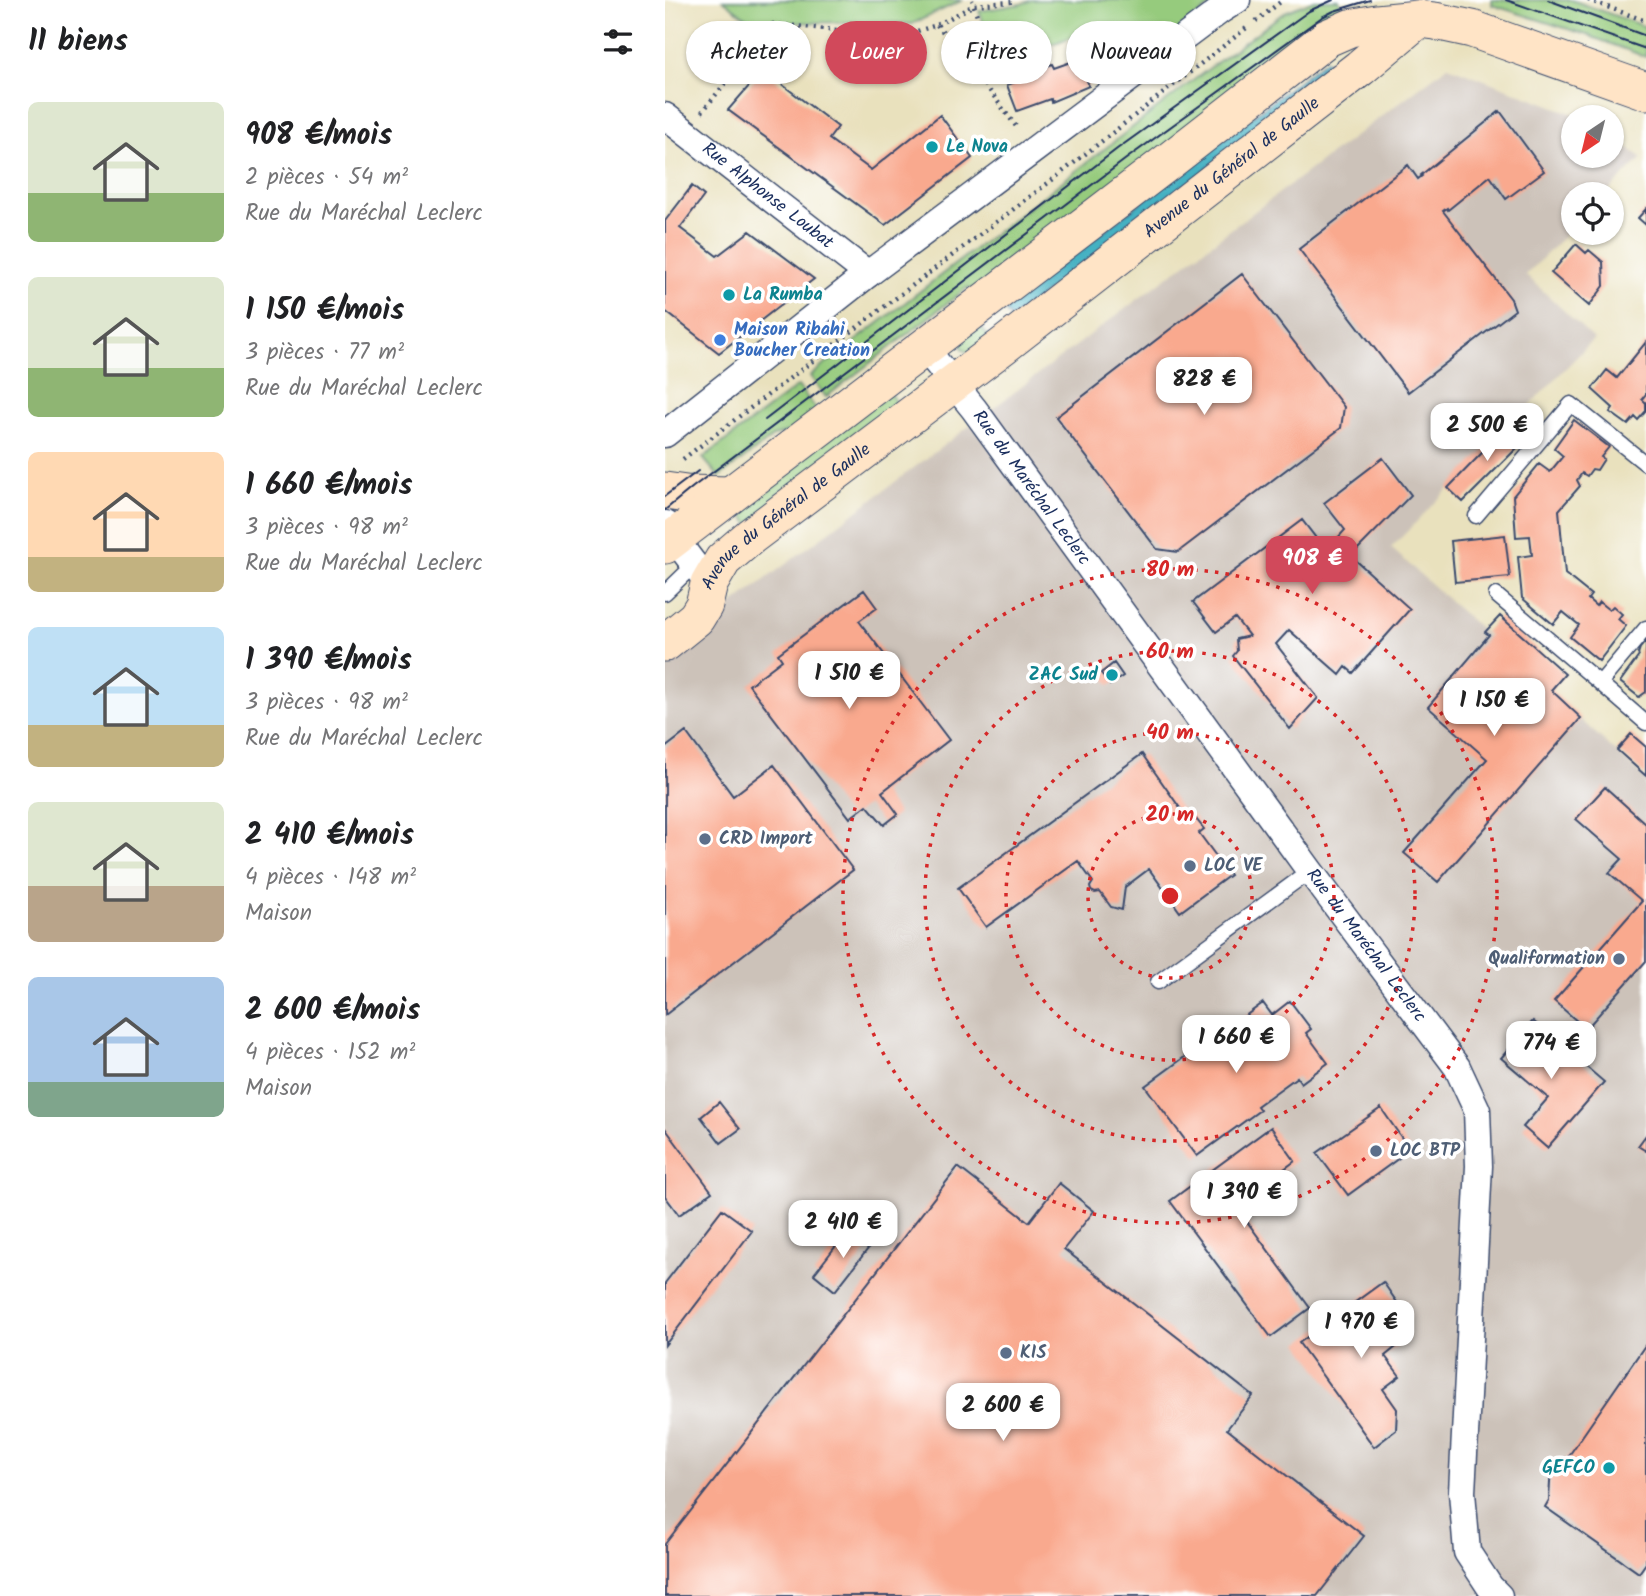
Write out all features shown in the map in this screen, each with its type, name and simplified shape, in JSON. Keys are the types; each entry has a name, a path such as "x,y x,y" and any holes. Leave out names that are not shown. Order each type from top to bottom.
{"main road":[{"path":"681,551 730,495 1195,142 1327,38 1350,28 1418,19 1472,29 1646,91"},
{"name":"Avenue du Général de Gaulle","path":"681,551 723,561 751,536 1013,338 1360,68 1418,19"},
{"path":"665,491 730,495"},
{"name":"Avenue du Général de Gaulle","path":"665,643 696,618 704,604 681,551"}],"street":[{"path":"665,434 869,274 1237,0"},
{"name":"Rue Alphonse Loubat","path":"665,116 869,274"},
{"name":"Rue du Maréchal Leclerc","path":"924,347 990,431 1310,871 1457,1067 1476,1110 1479,1166 1462,1492 1467,1552 1499,1596"}],"lane":[{"path":"1476,516 1571,404 1646,464"},
{"path":"665,593 681,551"},
{"path":"1496,595 1646,723"},
{"path":"1600,683 1646,628"},
{"path":"1158,982 1310,871"}],"path":[{"path":"686,132 773,24 901,36 936,25 973,3 1016,0"},
{"path":"683,459 1056,177 1283,0"},
{"path":"1588,0 1646,21"},
{"path":"973,3 979,21"},
{"path":"936,25 941,31"},
{"path":"985,84 1056,177"}],"shaded area":[{"path":"1448,66 1561,109 1561,168 1624,168 1624,145 1642,158 1618,182 1561,182 1561,239 1526,275 1594,339 1391,548 1646,779 1646,1596 665,1596 665,655"}],"green space":[{"path":"723,0 963,0 918,21 750,21"},
{"path":"1032,0 1218,0 1190,21 1066,21 1066,39 1052,44 1052,21 983,21 979,11"},
{"path":"1314,0 1339,0 1346,20 977,297 968,287 826,397 810,376 1189,84 1196,84 1196,78 1285,12"},
{"path":"1492,0 1572,0 1646,27 1646,57 1492,5"},
{"path":"1096,84 1108,84 1097,92"},
{"path":"975,320 993,342 969,353 960,343"},
{"path":"798,386 821,415 801,429 774,436 719,477 703,458"},
{"path":"886,389 903,411 752,527 734,504"}],"water":[{"path":"1326,60 1334,71 1011,319 1003,308"}],"building":[{"path":"1052,64 1054,68 1066,64 1066,84 1089,86 1051,102 1050,99 1017,111 1007,85 1052,84"},
{"name":"Le Nova","path":"751,84 781,84 838,127 829,139 871,170 940,115 972,158 885,225 728,110"},
{"path":"1500,111 1544,171 1506,199 1490,176 1448,210 1447,208 1443,211 1511,299 1515,310 1408,392 1299,249 1408,165 1418,179"},
{"name":"La Rumba","path":"692,186 704,196 680,228 717,256 750,231 814,279 719,353 665,311 665,221"},
{"path":"1646,209 1646,225 1638,218"},
{"path":"1577,245 1586,253 1589,250 1603,262 1604,286 1589,306 1551,273"},
{"path":"1242,274 1344,407 1341,428 1178,552 1157,549 1056,417"},
{"path":"1646,342 1646,394 1642,399 1646,403 1646,411 1638,420 1635,417 1628,425 1610,412 1613,408 1592,389 1607,370 1617,378"},
{"path":"1574,420 1609,447 1601,457 1604,459 1597,470 1592,469 1587,476 1582,473 1577,480 1580,486 1559,510 1565,574 1591,595 1588,599 1596,606 1599,602 1609,610 1613,606 1622,614 1618,619 1626,626 1599,661 1570,637 1579,625 1563,612 1553,624 1522,598 1518,557 1532,555 1530,536 1516,537 1513,496 1539,464 1550,472 1563,456 1554,448"},
{"path":"1510,424 1526,439 1463,502 1448,488"},
{"path":"1383,458 1411,495 1351,556 1410,609 1353,673 1346,667 1340,675 1289,630 1276,644 1318,698 1290,729 1233,656 1237,651 1236,639 1249,636 1235,618 1216,632 1193,602 1302,520 1326,551 1345,530 1324,503"},
{"path":"1505,535 1510,577 1455,582 1451,541"},
{"path":"864,590 877,608 859,621 949,740 882,792 898,814 884,825 867,805 850,818 749,685 782,660 778,654"},
{"path":"1500,616 1565,674 1551,690 1581,718 1438,882 1404,853 1487,759 1428,707 1489,635 1485,632"},
{"path":"1646,641 1646,692 1639,697 1620,682 1639,656 1640,648"},
{"name":"ZAC Sud","path":"1114,663 1123,676 1110,685 1101,673"},
{"path":"686,732 733,796 774,765 853,870 665,1015 665,748"},
{"path":"1631,734 1646,747 1646,776 1617,750"},
{"path":"1142,754 1187,818 1192,814 1204,829 1199,833 1230,875 1180,912 1149,869 1125,887 1122,910 1111,907 1100,892 1091,891 1093,882 1078,861 986,927 958,888"},
{"path":"1605,787 1646,824 1646,961 1586,1029 1554,1001 1642,901 1609,873 1622,859 1576,819"},
{"path":"1290,1001 1311,1029 1306,1033 1328,1063 1301,1083 1297,1077 1257,1106 1260,1110 1197,1156 1145,1086 1208,1040 1219,1054 1235,1042 1226,1030 1263,1003 1272,1015"},
{"path":"1533,1021 1604,1082 1547,1148 1523,1127 1548,1098 1501,1058"},
{"path":"719,1102 740,1129 721,1143 701,1117"},
{"path":"1381,1108 1410,1150 1348,1195 1317,1153"},
{"path":"1271,1127 1295,1161 1235,1205 1310,1308 1271,1337 1170,1201"},
{"path":"665,1128 712,1192 679,1215 665,1196"},
{"path":"1646,1135 1646,1151 1638,1146"},
{"name":"KIS","path":"958,1167 1029,1222 1059,1183 1094,1211 1064,1249 1253,1396 1227,1429 1364,1536 1317,1596 665,1596 665,1544"},
{"path":"722,1209 752,1231 665,1345 665,1283"},
{"path":"850,1228 871,1245 835,1291 814,1274"},
{"path":"1383,1282 1403,1311 1387,1323 1401,1343 1385,1356 1400,1376 1383,1389 1397,1409 1396,1430 1374,1447 1299,1343"},
{"name":"GEFCO","path":"1646,1344 1646,1563 1639,1573 1545,1507 1549,1500 1551,1465 1559,1470"}],"tram line":[{"path":"765,420 1117,149 1309,11 1333,0"},
{"path":"665,510 1126,159 1322,17 1370,0"},
{"path":"1506,0 1646,49"},
{"path":"1548,0 1646,36"},
{"path":"665,496 698,471"}],"place":[{"name":"Le Nova","path":"932,147"},
{"name":"La Rumba","path":"729,295"},
{"name":"Maison Ribahi Boucher Creation","path":"720,340"},
{"name":"ZAC Sud","path":"1112,675"},
{"name":"CRD Import","path":"705,839"},
{"name":"LOC VE","path":"1190,866"},
{"name":"Qualiformation","path":"1619,959"},
{"name":"LOC BTP","path":"1376,1151"},
{"name":"KIS","path":"1006,1353"},
{"name":"GEFCO","path":"1609,1468"}]}
